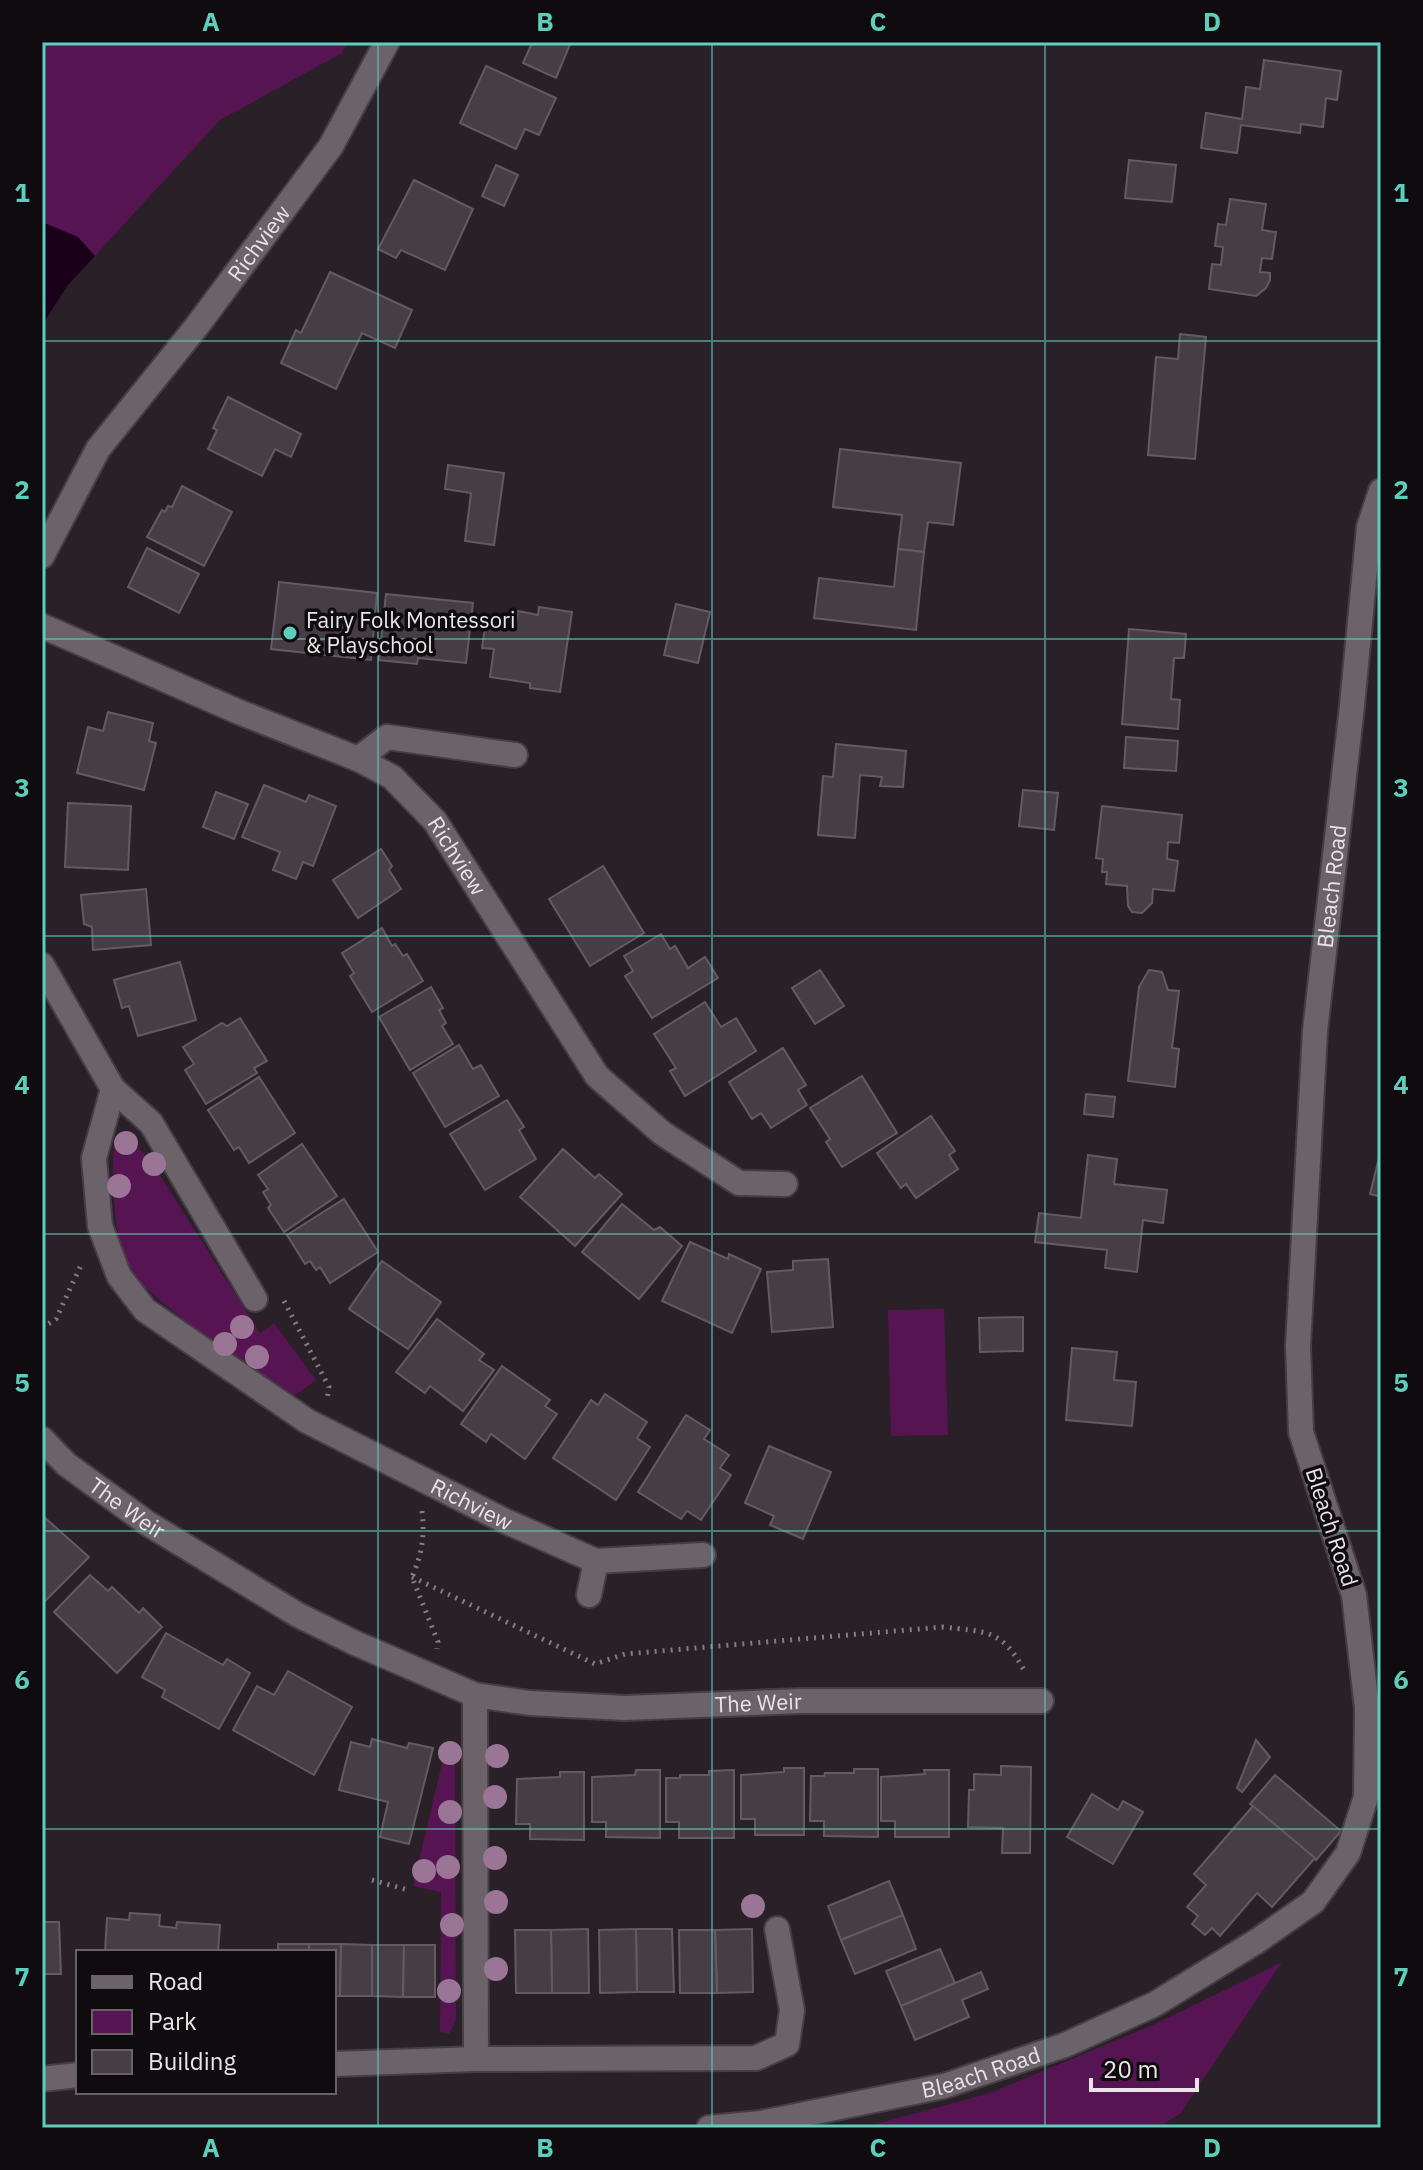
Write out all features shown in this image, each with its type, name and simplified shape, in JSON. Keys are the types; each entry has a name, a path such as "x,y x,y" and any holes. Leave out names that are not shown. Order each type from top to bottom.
{"street":[{"name":"Richview","path":"42,556 98,449 197,326 331,146 387,42"},
{"name":"Bleach Road","path":"709,2128 761,2123 944,2086 1065,2045 1155,2004 1257,1941 1313,1902 1348,1853 1366,1797 1367,1709 1354,1595 1301,1432 1298,1346 1315,1031 1369,527 1381,491"},
{"name":"Richview","path":"42,626 239,712 358,759 392,777 435,821 597,1076 662,1133 739,1183 785,1184"},
{"path":"358,759 387,737 515,755"},
{"path":"42,965 113,1089 151,1123 255,1299"},
{"name":"Richview","path":"113,1089 94,1158 100,1226 119,1276 145,1310 307,1421 505,1521 596,1561 703,1555"},
{"name":"The Weir","path":"42,1439 66,1464 147,1523 298,1615 475,1695 529,1703 625,1708 801,1701 1041,1701"},
{"path":"589,1595 596,1561"},
{"path":"475,1695 476,2059"},
{"path":"336,2064 476,2059 756,2058 787,2044 792,2010 777,1929"},
{"path":"42,2079 76,2075"}],"path":[{"path":"42,1328 56,1319 85,1257 105,1240"},
{"path":"255,1299 282,1298 329,1387 323,1429"},
{"path":"422,1508 422,1553 412,1577 438,1642 435,1660"},
{"path":"412,1577 595,1664 625,1654 747,1643 942,1627 980,1631 1005,1642 1013,1650 1041,1701"},
{"path":"372,1880 408,1890"}],"green space":[{"path":"42,42 348,42 342,53 220,120 68,285 42,325"},
{"path":"123,1136 132,1140 156,1169 260,1333 274,1323 316,1380 294,1396 177,1314 137,1278 127,1263 118,1234 113,1188 114,1142"},
{"path":"944,1309 948,1435 891,1436 888,1310"},
{"path":"447,1742 455,1742 456,2021 449,2034 440,2032 441,1892 413,1886"},
{"path":"1282,1962 1180,2114 1157,2128 861,2128 990,2093 1155,2024"}],"shaded area":[{"path":"42,222 78,237 95,256 68,285 42,325"}],"building":[{"path":"529,42 571,42 556,78 523,63 532,43"},
{"path":"1264,60 1341,71 1337,100 1326,98 1323,127 1301,124 1300,133 1241,125 1237,153 1201,148 1206,113 1242,119 1246,87 1260,89"},
{"path":"486,66 556,98 539,135 525,129 516,149 460,123"},
{"path":"1129,160 1176,165 1172,202 1125,198"},
{"path":"496,165 518,175 504,206 482,196"},
{"path":"414,180 473,209 445,270 401,250 396,258 378,249"},
{"path":"1230,199 1266,204 1262,230 1276,232 1272,259 1262,258 1260,272 1270,273 1270,280 1256,296 1209,289 1212,264 1221,265 1223,247 1215,246 1218,224 1226,225"},
{"path":"330,272 412,310 395,348 362,333 336,389 281,363 296,330 301,333"},
{"path":"1180,334 1206,337 1195,459 1148,455 1156,357 1178,359"},
{"path":"228,397 301,434 291,457 275,449 262,476 208,449 217,430 213,428"},
{"path":"840,449 961,463 953,525 928,522 924,552 898,549 902,515 833,507"},
{"path":"448,465 504,473 494,545 465,541 471,493 445,489"},
{"path":"182,486 232,512 204,566 147,537 162,510 165,512 168,506 172,507"},
{"path":"147,548 199,574 179,613 128,587"},
{"path":"898,549 924,552 916,630 814,618 819,578 894,587"},
{"path":"279,582 377,593 371,660 271,649"},
{"path":"386,594 473,603 466,663 418,658 417,664 379,660"},
{"path":"676,604 710,612 698,663 664,655"},
{"path":"539,607 572,612 560,692 530,688 530,683 490,677 494,649 482,648 486,621 516,625 518,611 538,615"},
{"path":"1129,629 1186,634 1184,658 1174,658 1171,699 1180,700 1178,729 1122,724"},
{"path":"108,712 153,723 149,741 156,743 144,790 77,773 88,727 103,731"},
{"path":"1126,737 1178,741 1176,771 1124,768"},
{"path":"836,744 906,751 903,787 880,786 882,777 860,775 855,838 818,835 823,776 833,777"},
{"path":"264,785 306,802 309,795 336,806 313,866 303,862 296,879 273,870 280,852 242,837"},
{"path":"1023,790 1058,793 1054,830 1019,826"},
{"path":"216,792 248,804 234,839 203,827"},
{"path":"68,803 131,806 128,870 65,867"},
{"path":"1102,806 1182,815 1179,843 1168,842 1167,859 1178,861 1174,891 1153,889 1152,903 1142,913 1132,912 1128,906 1127,886 1106,884 1107,872 1102,872 1103,859 1096,858"},
{"path":"381,849 401,889 358,918 333,880"},
{"path":"603,866 644,933 590,966 549,899"},
{"path":"146,889 151,945 93,950 92,927 84,924 81,895"},
{"path":"382,928 392,946 395,944 403,956 407,954 423,981 372,1012 350,976 354,973 342,953"},
{"path":"661,934 670,949 675,946 688,968 705,957 718,978 652,1018 625,976 633,971 624,956"},
{"path":"180,962 196,1020 138,1036 129,1006 122,1008 114,980"},
{"path":"820,970 844,1006 815,1024 792,988"},
{"path":"1149,970 1162,972 1168,990 1179,991 1172,1048 1179,1049 1175,1087 1128,1081 1139,987"},
{"path":"431,987 443,1008 439,1010 446,1023 442,1026 453,1044 410,1070 379,1017"},
{"path":"705,1002 721,1027 736,1018 756,1051 685,1096 670,1071 676,1068 654,1034"},
{"path":"240,1018 267,1061 254,1068 257,1073 206,1104 185,1070 194,1064 183,1047 222,1023 227,1026"},
{"path":"459,1045 473,1069 481,1065 499,1096 445,1127 413,1073"},
{"path":"783,1048 806,1085 798,1090 807,1105 771,1128 761,1113 752,1119 729,1082"},
{"path":"862,1076 897,1133 842,1167 826,1142 830,1139 810,1108"},
{"path":"259,1077 295,1133 249,1163 239,1147 234,1150 208,1110"},
{"path":"1086,1094 1115,1097 1113,1117 1084,1114"},
{"path":"507,1100 524,1127 519,1130 536,1159 485,1190 450,1134"},
{"path":"931,1116 955,1151 949,1155 958,1169 916,1198 906,1184 901,1188 877,1153"},
{"path":"302,1144 337,1196 284,1232 268,1208 271,1205 263,1192 268,1189 258,1175"},
{"path":"563,1149 595,1178 599,1174 622,1194 575,1246 520,1197"},
{"path":"1088,1155 1117,1159 1114,1184 1167,1190 1163,1223 1143,1220 1137,1272 1105,1268 1107,1250 1035,1242 1039,1213 1081,1218"},
{"path":"1381,1159 1381,1197 1370,1194"},
{"path":"344,1199 378,1252 330,1283 320,1267 316,1270 310,1261 305,1264 287,1235"},
{"path":"622,1204 654,1230 660,1227 682,1246 639,1299 582,1252"},
{"path":"690,1242 728,1259 729,1254 761,1269 732,1333 662,1301"},
{"path":"828,1259 833,1327 772,1332 767,1272 793,1270 793,1261"},
{"path":"382,1261 441,1302 408,1349 349,1309"},
{"path":"1023,1317 1023,1351 980,1352 979,1318"},
{"path":"437,1319 484,1354 479,1360 494,1370 463,1411 430,1386 425,1393 396,1372"},
{"path":"1072,1348 1117,1352 1114,1380 1136,1382 1132,1426 1066,1420"},
{"path":"502,1366 550,1400 545,1406 557,1414 525,1459 491,1434 486,1442 461,1424"},
{"path":"605,1394 647,1422 637,1438 650,1447 616,1500 553,1458 591,1400 598,1405"},
{"path":"686,1415 710,1430 704,1439 729,1455 720,1468 731,1475 701,1520 687,1511 681,1519 638,1492"},
{"path":"769,1446 831,1472 803,1539 770,1525 774,1516 745,1503"},
{"path":"43,1516 89,1557 44,1602 42,1600"},
{"path":"90,1575 108,1591 112,1587 139,1613 143,1608 162,1627 117,1673 54,1612"},
{"path":"166,1633 223,1665 227,1659 250,1673 219,1729 162,1697 165,1690 142,1677"},
{"path":"288,1671 352,1707 314,1775 233,1730 257,1686 274,1695"},
{"path":"372,1739 407,1748 409,1743 433,1748 409,1844 380,1837 388,1802 339,1790 351,1742 370,1747"},
{"path":"1256,1740 1270,1757 1242,1792 1237,1788"},
{"path":"1001,1766 1031,1767 1030,1853 1002,1853 1003,1828 968,1827 969,1790 974,1790 974,1774 1001,1775"},
{"path":"784,1768 804,1768 804,1835 755,1835 755,1819 741,1819 741,1775 784,1772"},
{"path":"854,1769 878,1769 878,1837 824,1836 824,1821 810,1821 811,1776 854,1773"},
{"path":"636,1770 660,1770 660,1838 606,1837 606,1822 592,1822 592,1777 635,1775"},
{"path":"734,1770 734,1838 679,1838 679,1822 666,1822 666,1778"},
{"path":"924,1770 949,1770 949,1837 895,1837 895,1821 881,1821 881,1777 925,1774"},
{"path":"560,1772 584,1772 584,1840 530,1839 530,1824 516,1824 517,1779 560,1777"},
{"path":"1275,1775 1341,1831 1316,1860 1250,1804"},
{"path":"1092,1794 1118,1810 1123,1801 1143,1812 1113,1864 1067,1837"},
{"path":"1253,1806 1315,1858 1272,1907 1257,1893 1220,1936 1212,1928 1205,1935 1192,1924 1198,1916 1187,1907 1206,1885 1194,1874"},
{"path":"889,1881 903,1915 841,1940 828,1906"},
{"path":"130,1913 160,1915 159,1926 176,1928 177,1922 220,1925 218,1950 105,1950 107,1918 129,1920"},
{"path":"903,1915 916,1949 855,1974 841,1940"},
{"path":"42,1922 59,1922 61,1974 42,1974"},
{"path":"588,1929 589,1993 552,1993 551,1930"},
{"path":"636,1929 672,1929 674,1992 637,1992"},
{"path":"636,1929 637,1992 600,1993 599,1930"},
{"path":"752,1929 753,1992 717,1993 715,1930"},
{"path":"515,1930 551,1930 552,1993 516,1993"},
{"path":"679,1930 715,1930 717,1993 680,1993"},
{"path":"278,1944 309,1944 309,1950 278,1950"},
{"path":"309,1944 341,1944 340,1996 336,1996 336,1950 309,1950"},
{"path":"341,1944 372,1945 372,1996 340,1996"},
{"path":"372,1945 404,1945 403,1997 372,1996"},
{"path":"404,1945 435,1945 435,1997 403,1997"},
{"path":"940,1949 955,1983 901,2006 886,1971"},
{"path":"981,1972 988,1989 962,2000 969,2017 915,2040 901,2006"}],"place":[{"name":"Fairy Folk Montessori & Playschool","path":"290,633"}]}
